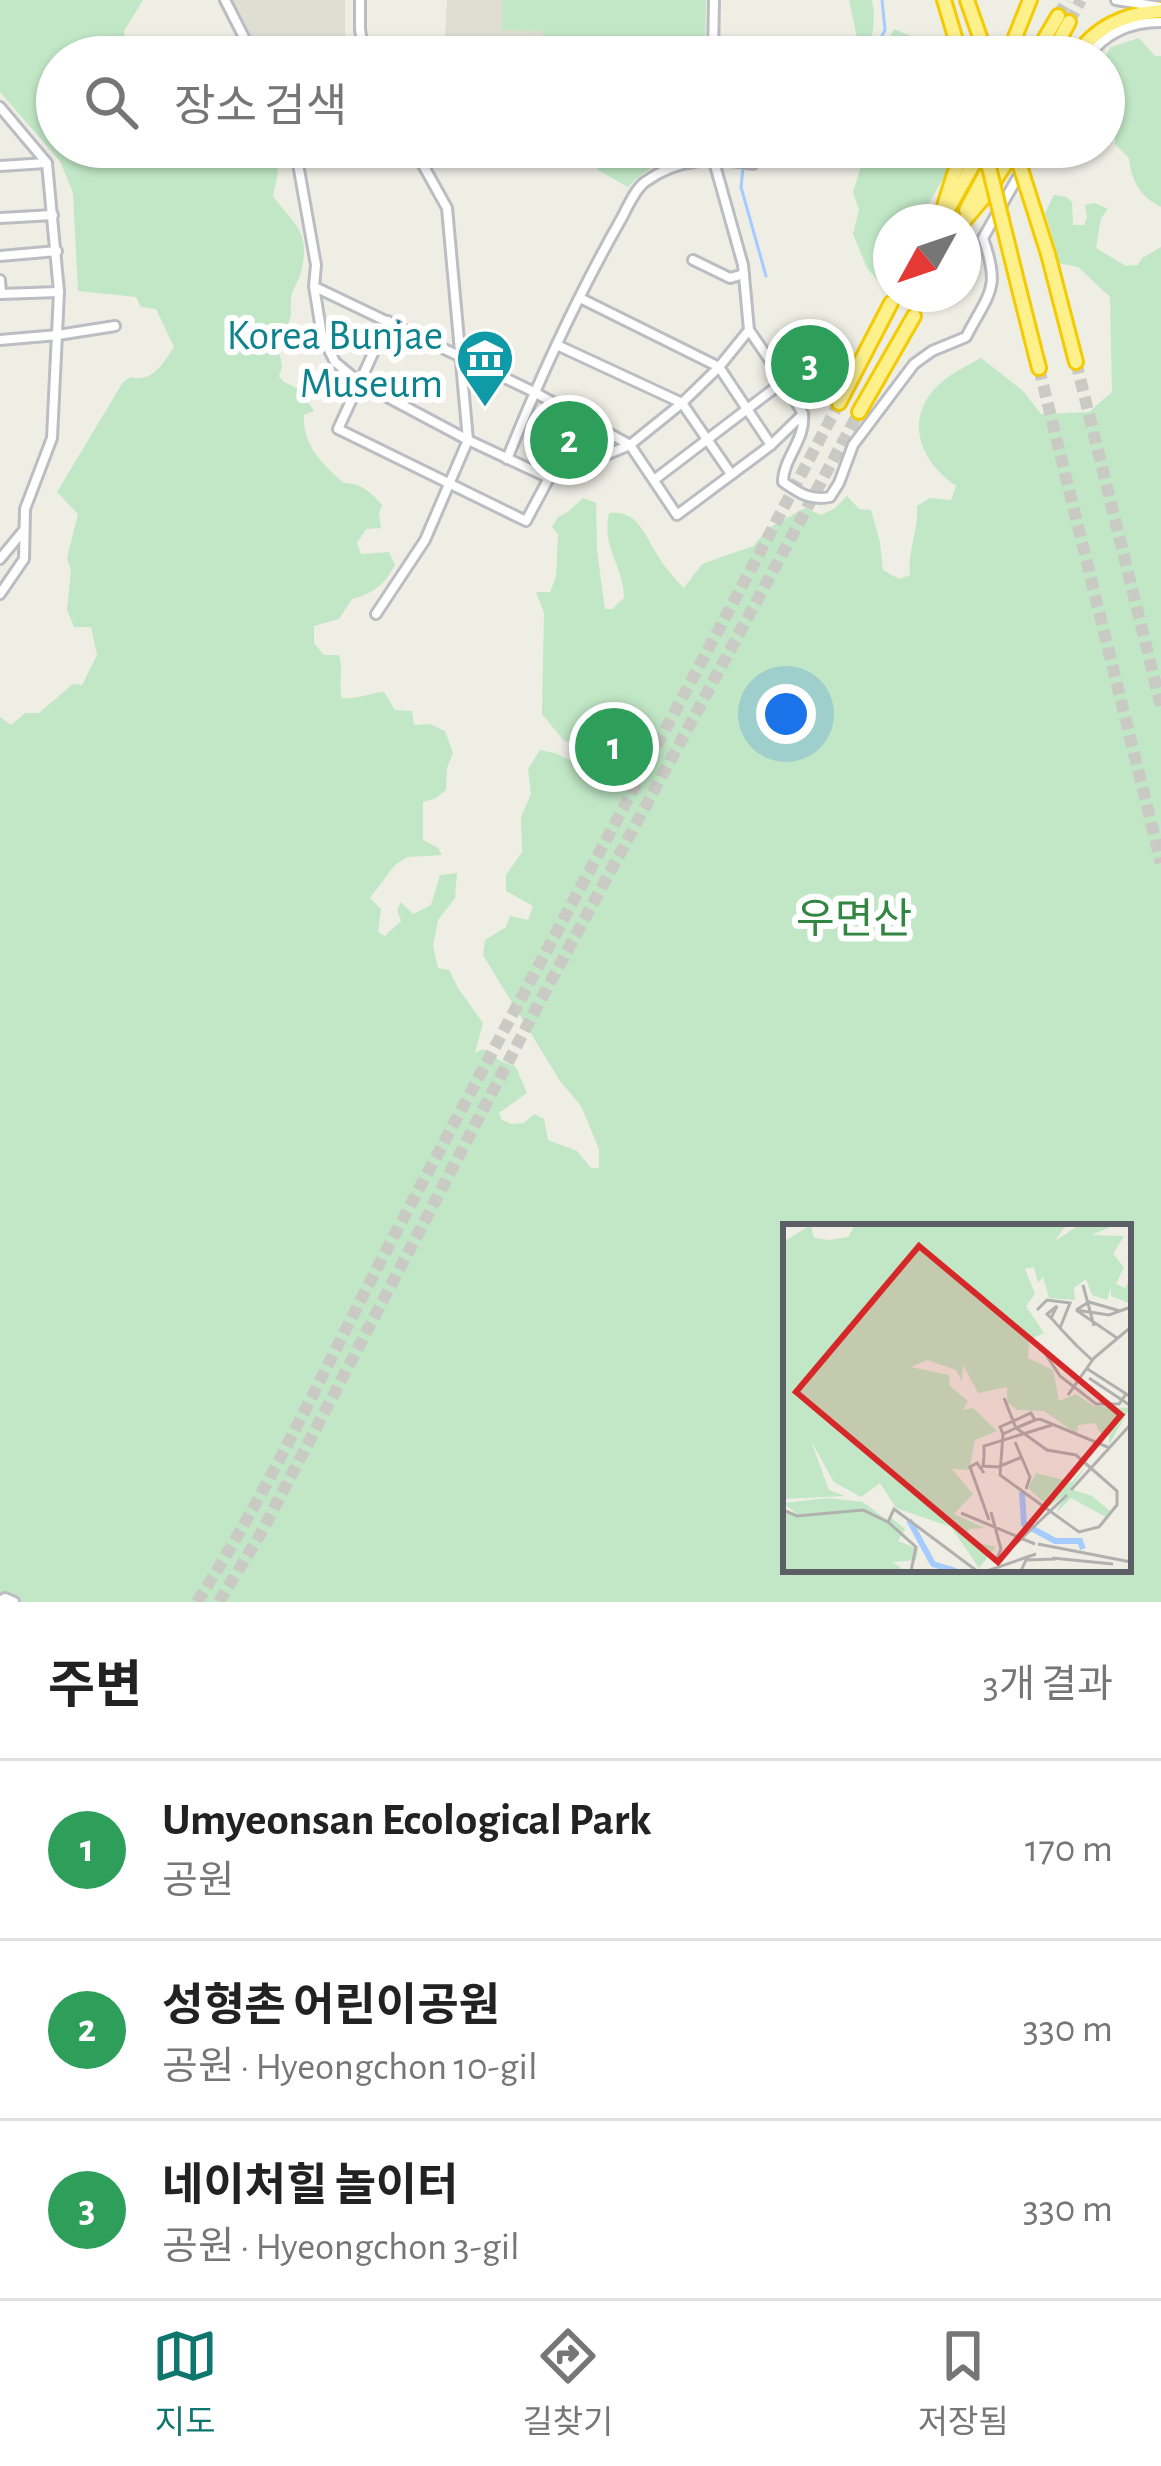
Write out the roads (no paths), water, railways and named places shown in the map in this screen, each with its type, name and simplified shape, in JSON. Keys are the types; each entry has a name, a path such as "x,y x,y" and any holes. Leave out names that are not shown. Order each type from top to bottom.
{"highway":[{"path":"944,0 955,36"},
{"path":"967,0 980,36"},
{"path":"1017,0 1021,20"},
{"path":"1015,36 1030,0"},
{"path":"1092,36 1133,14 1161,9"},
{"path":"1051,36 1064,19 1058,36"},
{"path":"944,204 957,168"},
{"path":"949,204 971,168"},
{"path":"989,168 1039,368"},
{"path":"971,204 989,168"},
{"path":"978,204 1003,168"},
{"path":"1022,168 1076,362"},
{"path":"838,403 886,312"},
{"path":"859,412 914,316"}],"street":[{"path":"225,0 243,36"},
{"path":"360,0 361,36"},
{"path":"713,36 714,0"},
{"path":"1116,0 1161,9"},
{"path":"1111,36 1140,23 1161,22"},
{"path":"0,107 36,150"},
{"path":"0,123 14,123"},
{"path":"0,166 36,164"},
{"path":"0,594 25,559 25,508 52,438 59,292 48,168"},
{"path":"299,168 316,266 314,286 322,336 335,362 359,382 549,478"},
{"path":"376,614 425,541 468,440 447,208 425,168"},
{"path":"507,459 580,298 642,184 672,168"},
{"path":"716,168 744,274 749,330 803,414 805,427 782,474 783,482 816,500 830,497 853,445 914,364 966,337 993,285 994,272 983,238 1023,168"},
{"path":"0,218 53,215"},
{"path":"0,256 56,251"},
{"path":"693,260 730,278 744,274"},
{"path":"0,280 1,294 59,292"},
{"path":"314,286 534,392 630,445 677,515 771,445 803,414"},
{"path":"580,298 719,367 771,445"},
{"path":"388,321 338,429 526,521 549,478 630,445 682,403 749,330"},
{"path":"0,340 115,326"},
{"path":"557,345 682,403 731,474"},
{"path":"653,480 784,381"},
{"path":"0,559 25,529"},
{"path":"0,1601 14,1602"}],"waterway":[{"path":"882,0 882,36"},
{"path":"743,168 741,187 766,276"}],"tunnel":[{"path":"1058,16 1067,0"},
{"path":"1069,22 1081,0"},
{"path":"1076,362 1161,706"},
{"path":"1039,368 1161,863"},
{"path":"197,1602 279,1461 403,1219 839,403"},
{"path":"219,1602 261,1533 539,1003 859,412"}],"place":[{"name":"네이처힐 놀이터","path":"810,364"},
{"name":"Korea Bunjae Museum","path":"485,409"},
{"name":"성형촌 어린이공원","path":"569,440"},
{"name":"Umyeonsan Ecological Park","path":"614,747"}],"park label":[{"name":"우면산","path":"854,918"}]}
